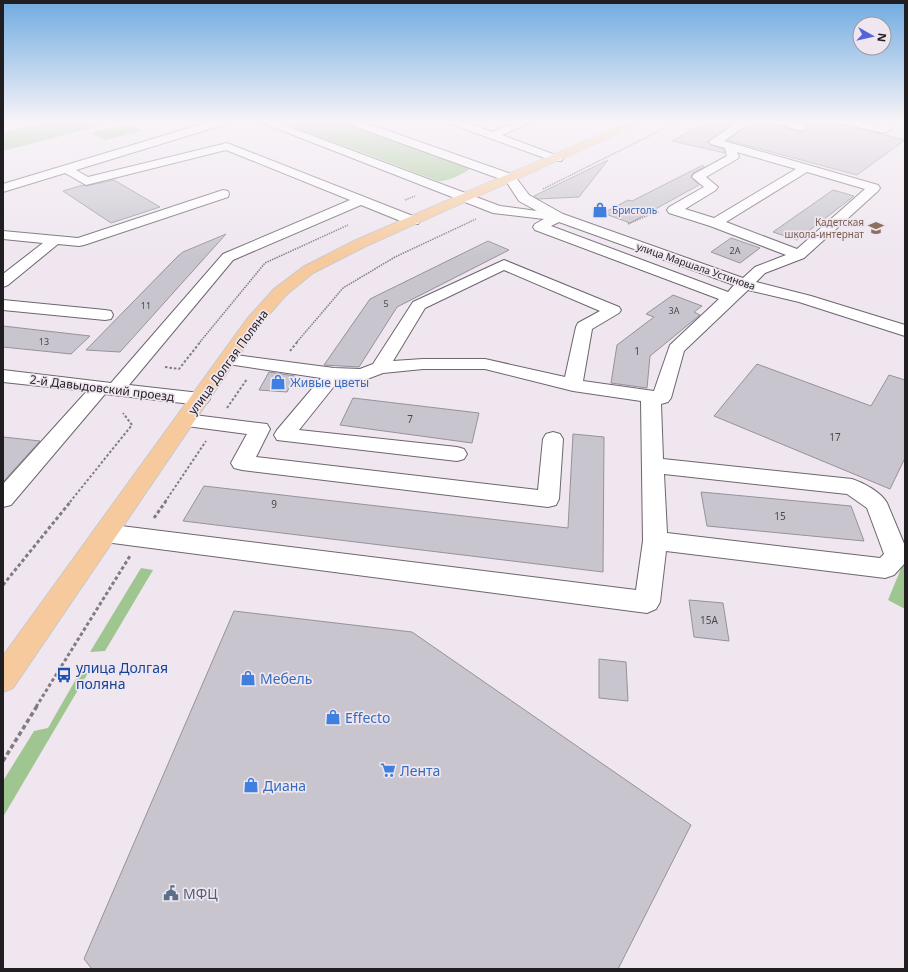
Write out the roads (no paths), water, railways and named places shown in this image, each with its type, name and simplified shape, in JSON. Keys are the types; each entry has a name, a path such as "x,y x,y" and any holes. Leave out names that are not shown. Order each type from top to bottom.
{"main road":[{"name":"улица Долгая Поляна","path":"3,679 228,359 254,323 280,292 308,270 361,242 536,167"}],"street":[{"path":"3,188 72,167"},
{"path":"67,169 86,180 140,167"},
{"path":"280,167 413,221"},
{"name":"улица Маршала Устинова","path":"385,167 498,210 558,217"},
{"path":"480,167 510,178"},
{"path":"714,167 698,176 712,187 674,210 715,223 799,255"},
{"path":"228,359 334,374 362,375 380,368 423,364 485,364 573,385 661,398 676,349 760,270 799,255 874,188 806,168 715,223"},
{"name":"улица Маршала Устинова","path":"510,178 524,198 558,217 745,284 805,299 905,331"},
{"path":"3,235 79,242 223,194"},
{"path":"3,499 107,389 228,257 361,200"},
{"path":"558,217 540,227 730,298"},
{"path":"3,282 55,240"},
{"path":"380,368 419,305 504,264 613,310 584,327 573,385"},
{"path":"3,305 105,315"},
{"path":"334,374 284,435 457,454"},
{"name":"2-й Давыдовский проезд","path":"3,376 200,400"},
{"path":"105,533 647,602 655,541 651,397"},
{"path":"186,420 260,428 242,462 548,499 553,439"},
{"path":"653,465 852,487 876,503 897,556 885,568 655,541"}],"place":[{"name":"Бристоль","path":"600,210"},
{"name":"Кадетская школа-интернат","path":"876,228"},
{"name":"Живые цветы","path":"278,382"},
{"name":"улица Долгая поляна","path":"64,675"},
{"name":"Мебель","path":"248,678"},
{"name":"Effecto","path":"333,717"},
{"name":"Лента","path":"388,770"},
{"name":"Диана","path":"251,785"},
{"name":"МФЦ","path":"171,893"}]}
